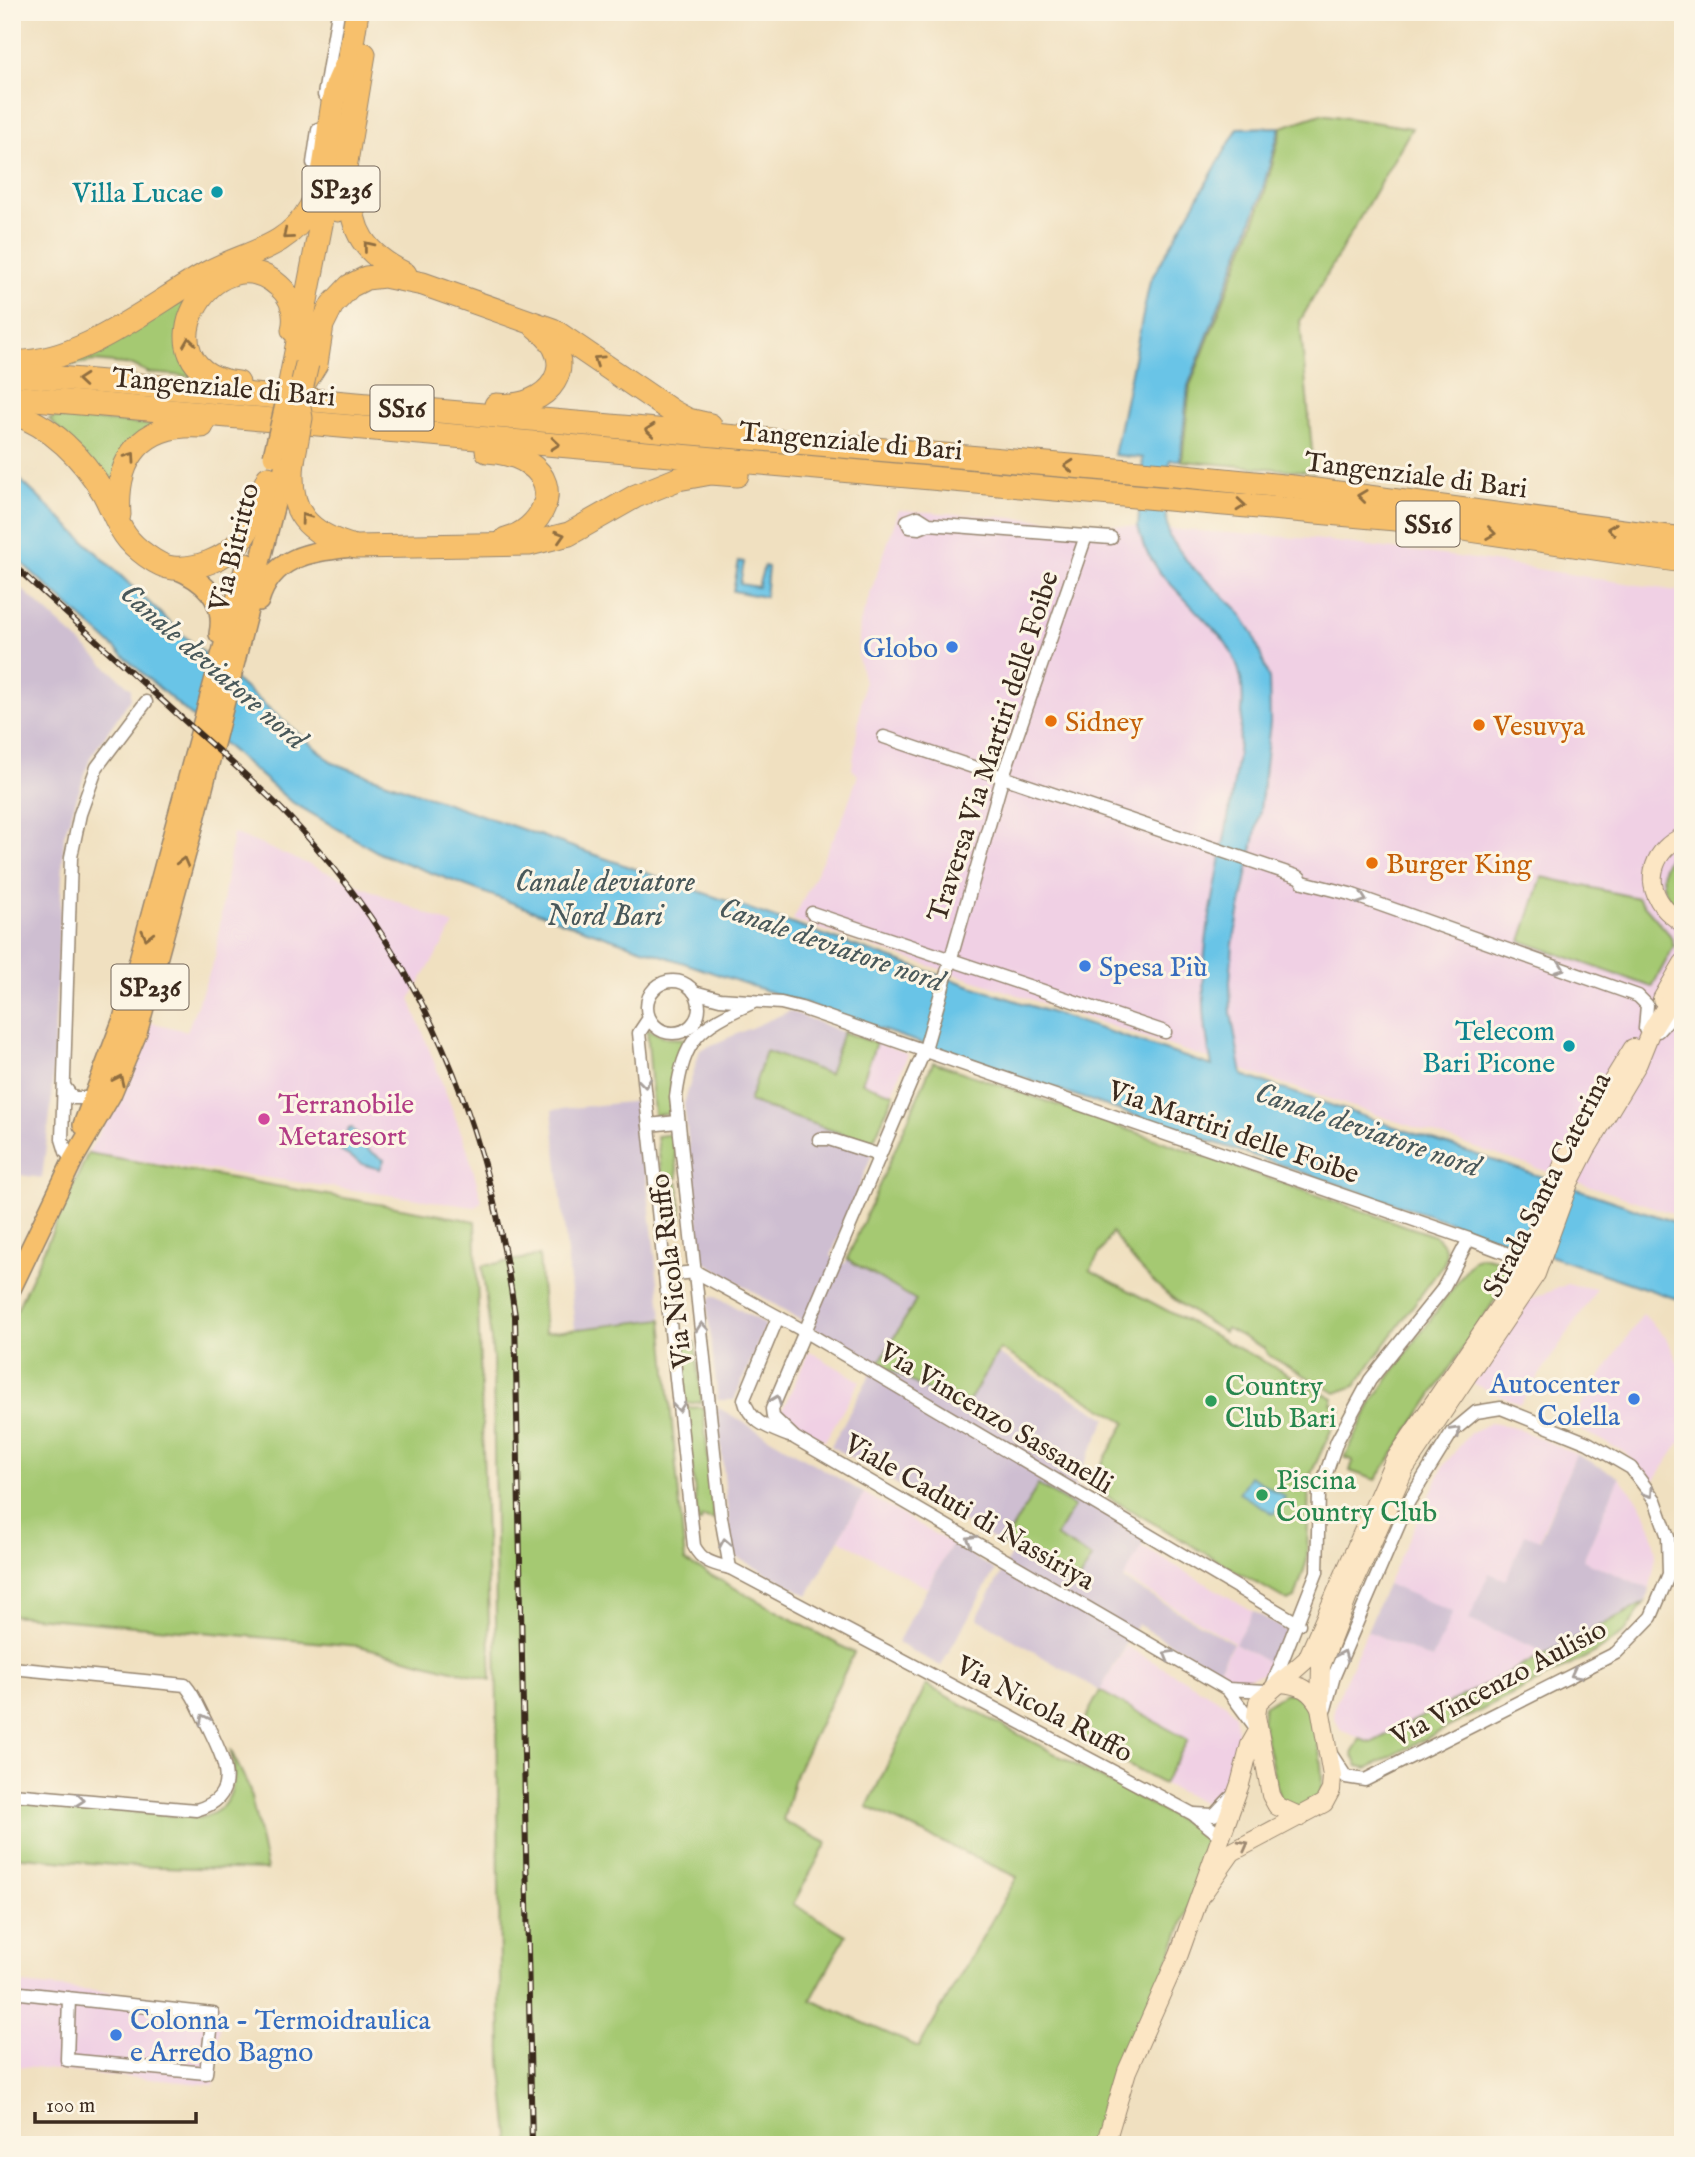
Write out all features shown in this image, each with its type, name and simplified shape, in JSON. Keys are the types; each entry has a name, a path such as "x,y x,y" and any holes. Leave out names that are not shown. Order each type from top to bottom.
{"highway":[{"name":"SP236","path":"301,363 349,59 357,24 370,12"},
{"name":"SP236","path":"292,394 330,254 357,24"},
{"path":"357,24 367,95 351,184 353,221 361,239 382,263 423,284 553,330 688,420 749,428 792,443"},
{"path":"12,362 50,356 97,339 210,272 261,252 285,237 310,209 319,189 337,87 349,59"},
{"path":"12,413 51,433 80,460 119,521 125,536 143,553 173,568 212,561 227,555 242,539 301,418 292,394 287,360 295,323 294,310 280,286 265,276 248,271 215,283 204,292 188,318 188,342 195,362 219,381 260,386 292,394"},
{"path":"292,394 316,364 322,325 332,305 350,286 366,278 384,276 423,284"},
{"path":"372,406 408,398 508,406 540,398 555,383 557,359 548,336 527,321"},
{"name":"Tangenziale di Bari","path":"12,374 292,394 372,406 1136,471 1293,487 1682,538"},
{"name":"Tangenziale di Bari","path":"12,397 1395,519 1683,561"},
{"path":"119,521 117,485 122,469 140,444 166,428 186,425 228,428 259,419"},
{"path":"316,424 345,439 499,452 531,464 542,477 546,490 546,505 540,519 528,531 493,542"},
{"path":"280,463 303,519 333,541 355,547 493,542 518,545 569,534 654,487 711,473 873,484 928,476"}],"main road":[{"name":"Via Bitritto","path":"12,1287 73,1160 111,1095 132,1045 191,800 280,463"},
{"path":"191,800 212,778 266,582 277,569 297,555 355,547"},
{"path":"173,568 206,585 220,610 221,625 184,770 191,800"},
{"name":"Via Bitritto","path":"73,1160 123,1019 191,800"}],"street":[{"path":"313,163 338,12"},
{"path":"929,524 1111,538"},
{"name":"Traversa Via Martiri delle Foibe","path":"949,966 1003,776 1086,536"},
{"path":"73,1160 66,1152 62,1139 69,883 78,825 97,767 146,702"},
{"path":"884,737 1299,877 1303,882 1350,894 1638,996 1648,1011 1645,1029"},
{"path":"1683,836 1664,848 1654,867 1652,880 1663,907 1683,924"},
{"path":"812,913 949,966 1165,1032"},
{"name":"Strada Santa Caterina","path":"1563,1180 1566,1157 1683,963"},
{"path":"804,1331 925,1049 949,966"},
{"path":"694,1041 692,1025 699,1009 694,992 688,986 673,981 656,986 647,1002 649,1018 660,1030 668,1033 685,1030 692,1025 706,1026"},
{"name":"Strada Santa Caterina","path":"1301,1816 1277,1806 1271,1795 1258,1731 1258,1702 1307,1658 1394,1461 1533,1257 1563,1180 1637,1063 1650,1032 1675,992 1683,988"},
{"name":"Via Martiri delle Foibe","path":"694,992 752,1003 781,1003 802,1008 1469,1238 1533,1257"},
{"name":"Via Nicola Ruffo","path":"730,1568 721,1517 676,1097 681,1063 706,1026 752,1003"},
{"path":"1637,1063 1669,1019 1683,1015"},
{"name":"Via Nicola Ruffo","path":"649,1018 639,1033 694,1546 707,1562 730,1568 1193,1814 1222,1837"},
{"path":"64,1086 73,1098 90,1098 96,1092"},
{"path":"649,1125 677,1122"},
{"path":"819,1139 829,1139 879,1154"},
{"name":"Strada Santa Caterina","path":"1273,1688 1317,1572 1318,1494 1336,1441 1370,1380 1442,1290 1469,1238"},
{"name":"Strada Santa Caterina","path":"1203,1892 1232,1852 1324,1803 1331,1790 1320,1713 1321,1666 1328,1643 1405,1468 1536,1274 1533,1257"},
{"path":"665,1275 696,1272"},
{"name":"Via Vincenzo Sassanelli","path":"696,1272 804,1331 1298,1624"},
{"path":"778,1317 744,1399 750,1415 794,1438"},
{"name":"Viale Caduti di Nassiriya","path":"804,1331 772,1409 773,1417 794,1438 1227,1689"},
{"name":"Via Vincenzo Aulisio","path":"1320,1713 1409,1501 1452,1432 1476,1412 1501,1408 1588,1443 1630,1468 1655,1500 1668,1537 1669,1574 1651,1617 1616,1653 1365,1780 1346,1777 1327,1748"},
{"path":"12,1668 185,1685 215,1741 226,1778 218,1799 211,1805 196,1810 12,1794"},
{"path":"1227,1689 1298,1685 1312,1693 1320,1713"},
{"path":"1227,1689 1258,1731"},
{"name":"Strada Santa Caterina","path":"1105,2145 1126,2071 1179,1954 1222,1837 1250,1745 1258,1731"},
{"path":"1193,1814 1219,1812 1240,1784"},
{"path":"12,1992 69,1998 213,2014 206,2073 67,2060 69,1998"}],"shaded area":[{"path":"899,510 1313,539 1474,559 1683,592 1683,1217 793,920 842,820 858,775 852,769 864,682 858,657 860,623"},
{"path":"12,580 131,689 131,698 91,756 64,835 51,1107 42,1178 12,1174"},
{"path":"233,833 454,925 410,999 467,1148 482,1201 475,1207 88,1153 129,1077 149,1022 187,1031 215,958"},
{"path":"790,1011 842,1032 875,1147 831,1256 845,1264 847,1259 916,1300 914,1305 1107,1418 1074,1485 1151,1529 1123,1580 1233,1643 1218,1670 1137,1624 1100,1691 977,1618 1013,1551 831,1446 875,1366 702,1260 684,1104 700,1050"},
{"path":"876,1043 908,1054 892,1093 862,1083"},
{"path":"638,1101 662,1319 575,1329 552,1110"},
{"path":"1568,1284 1597,1289 1520,1404 1471,1383 1529,1300"},
{"path":"716,1296 766,1325 734,1400 718,1400 707,1305 711,1297"},
{"name":"Autocenter Colella","path":"1643,1314 1667,1339 1683,1373 1683,1438 1654,1481 1623,1451 1568,1424"},
{"path":"809,1351 860,1381 825,1441 780,1415"},
{"path":"717,1407 864,1493 808,1595 732,1555"},
{"path":"1490,1423 1511,1426 1576,1454 1539,1540 1525,1535 1506,1581 1489,1574 1470,1620 1547,1653 1371,1743 1340,1730 1334,1716 1334,1707 1367,1631 1432,1659 1452,1612 1387,1584 1444,1465 1471,1432"},
{"path":"1576,1454 1619,1477 1583,1560 1650,1589 1644,1603 1547,1653 1469,1620 1489,1573 1506,1580 1525,1534 1540,1540"},
{"name":"Autocenter Colella","path":"1619,1477 1641,1504 1651,1527 1656,1555 1650,1589 1583,1560"},
{"path":"864,1493 952,1544 927,1588 839,1539"},
{"path":"952,1544 995,1570 941,1666 897,1643"},
{"path":"1139,1545 1253,1611 1235,1643 1271,1664 1265,1672 1241,1680 1218,1671 1234,1642 1121,1576"},
{"path":"1387,1584 1453,1612 1432,1659 1367,1631"},
{"path":"1253,1611 1286,1630 1271,1664 1235,1643"},
{"path":"1126,1646 1226,1704 1235,1715 1239,1744 1213,1807 1163,1784 1187,1740 1100,1691"},
{"name":"Colonna - Termoidraulica e Arredo Bagno","path":"12,1983 222,2004 214,2085 12,2066"}],"green space":[{"path":"1321,114 1412,128 1300,321 1314,472 1182,461 1190,386 1262,202 1282,127"},
{"path":"201,284 190,300 197,377 149,373 133,365 94,361 70,365 47,364"},
{"path":"56,417 157,425 110,485 49,419"},
{"path":"1683,846 1683,912 1668,896 1662,879 1667,861"},
{"path":"1542,877 1638,898 1670,935 1674,946 1652,987 1521,941"},
{"path":"647,1029 667,1038 688,1039 671,1080 671,1114 654,1115"},
{"path":"843,1032 876,1043 862,1083 894,1094 872,1144 749,1102 766,1051 829,1074"},
{"path":"933,1062 1435,1236 1443,1245 1446,1252 1444,1263 1355,1386 1336,1393 1268,1355 1264,1348 1226,1328 1224,1332 1190,1311 1136,1264 1112,1232 1090,1270 1333,1398 1331,1404 1341,1409 1309,1478 1307,1560 1295,1598 1288,1601 1089,1486 1126,1422 1000,1349 963,1411 879,1363 916,1300 847,1259"},
{"path":"673,1134 678,1178 662,1180 657,1136"},
{"path":"88,1153 475,1221 491,1680 359,1646 12,1615 12,1320"},
{"path":"678,1183 682,1219 666,1221 662,1185"},
{"path":"539,1256 545,1333 662,1319 685,1561 854,1653 796,1773 783,1821 827,1843 793,1904 846,1935 811,2000 919,2047 1017,1877 867,1807 926,1685 1215,1839 1098,2145 510,2145 501,2061 493,1357 482,1266"},
{"path":"1480,1257 1491,1258 1504,1265 1508,1280 1376,1480 1350,1471 1353,1461 1345,1457 1373,1400 1473,1260"},
{"path":"695,1342 702,1402 686,1404 680,1344"},
{"path":"703,1407 714,1520 702,1517 701,1522 698,1522 686,1408"},
{"path":"1038,1485 1074,1506 1056,1537 1092,1558 1075,1587 1003,1545"},
{"path":"1644,1603 1625,1632 1596,1652 1368,1768 1358,1766 1352,1754 1360,1739 1371,1743"},
{"path":"1100,1691 1188,1740 1163,1784 1075,1737"},
{"path":"1285,1693 1298,1697 1308,1707 1319,1751 1322,1776 1320,1795 1300,1807 1288,1805 1279,1797 1262,1721 1264,1706"},
{"path":"230,1749 249,1787 267,1870 125,1866 12,1856 12,1802 199,1818 211,1814 227,1801 231,1792 234,1771"}],"water":[{"name":"Canale deviatore Nord Bari","path":"1280,127 1260,199 1188,386 1180,460 1170,460 1165,511 1169,536 1190,565 1236,608 1253,633 1269,679 1270,722 1260,810 1233,944 1230,982 1231,1013 1242,1075 1683,1225 1683,1301 566,923 381,854 290,801 151,681 12,554 12,472 184,636 333,763 935,974 1212,1066 1204,1015 1204,963 1236,766 1243,695 1241,679 1224,640 1160,573 1144,547 1138,527 1143,458 1114,455 1150,281 1238,128"},
{"path":"739,561 744,562 740,584 758,587 764,566 768,567 765,597 733,591"},
{"path":"352,1128 368,1150 384,1160 380,1169 365,1165 340,1151 348,1129"},
{"name":"Piscina Country Club","path":"1250,1476 1285,1497 1274,1514 1239,1493"}],"railway":[{"path":"12,564 265,793 337,872 378,928 413,987 443,1048 468,1112 488,1177 515,1316 532,2145"}],"place":[{"name":"Villa Lucae","path":"217,192"},
{"name":"Globo","path":"952,647"},
{"name":"Sidney","path":"1051,721"},
{"name":"Vesuvya","path":"1479,725"},
{"name":"Burger King","path":"1372,863"},
{"name":"Spesa Più","path":"1085,966"},
{"name":"Telecom Bari Picone","path":"1569,1046"},
{"name":"Terranobile Metaresort","path":"264,1119"},
{"name":"Autocenter Colella","path":"1634,1399"},
{"name":"Country Club Bari","path":"1211,1401"},
{"name":"Piscina Country Club","path":"1262,1495"},
{"name":"Colonna - Termoidraulica e Arredo Bagno","path":"116,2035"}],"water label":[{"name":"Canale deviatore nord","path":"214,666"},
{"name":"Canale deviatore nord","path":"832,944"},
{"name":"Canale deviatore nord","path":"1368,1129"}]}
